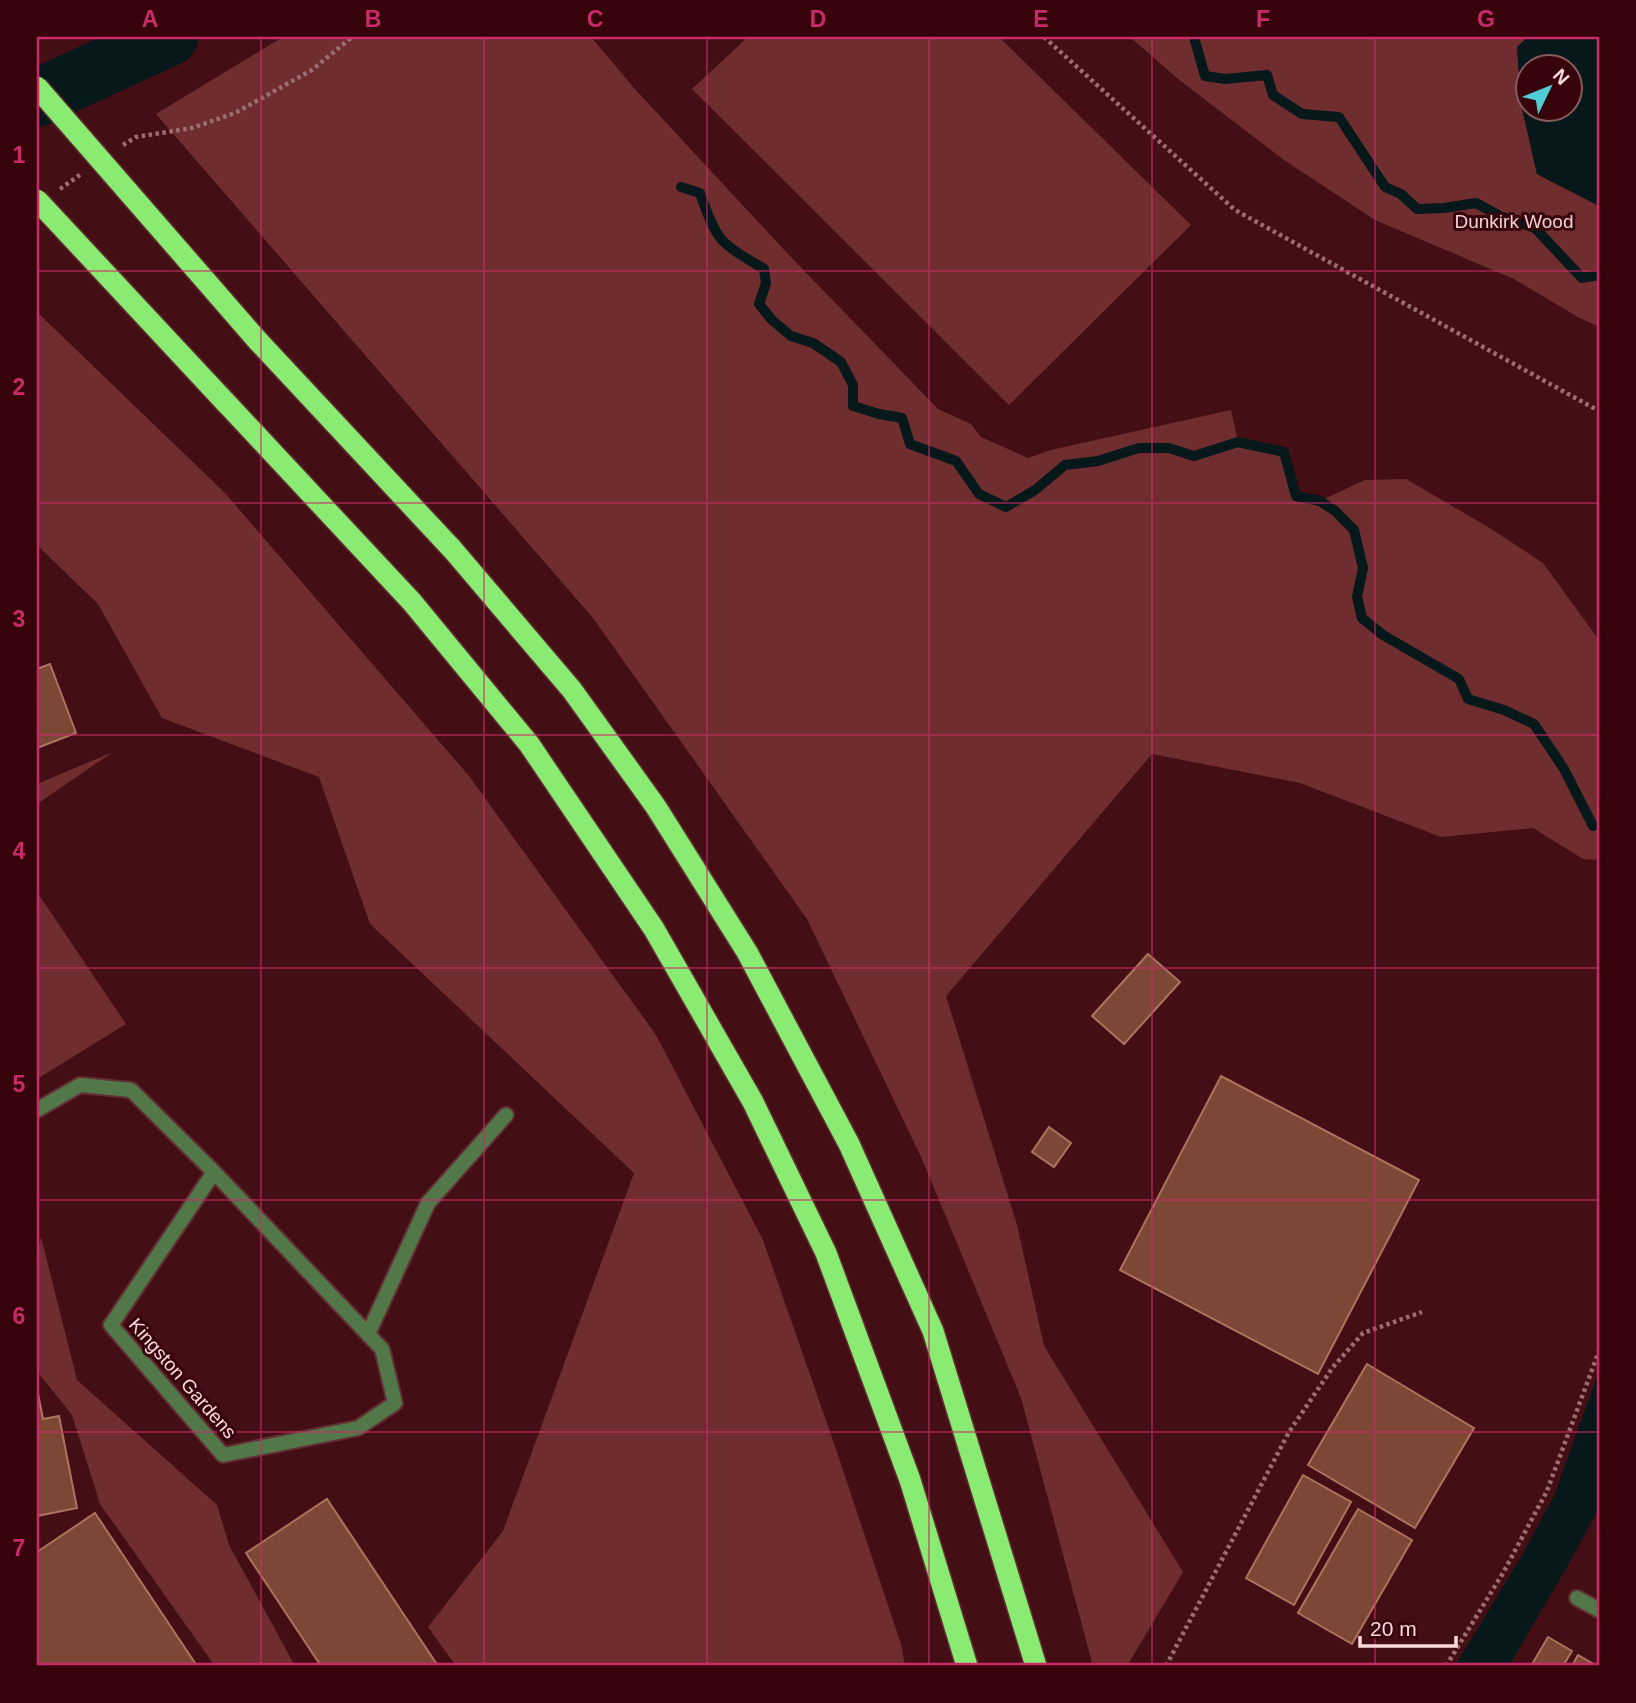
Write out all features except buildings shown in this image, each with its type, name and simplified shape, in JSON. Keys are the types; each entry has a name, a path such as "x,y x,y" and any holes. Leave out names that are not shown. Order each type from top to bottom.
{"highway":[{"path":"37,86 258,341"},
{"path":"37,104 453,550 572,690 656,807 747,952 849,1144 933,1331 1036,1666"},
{"path":"37,200 412,601 520,734 654,929 753,1102 825,1253 910,1480 967,1666"},
{"path":"37,214 228,405"}],"street":[{"name":"Kingston Gardens","path":"37,1110 80,1086 131,1090 214,1172 382,1349 395,1403 358,1428 223,1455 111,1325 214,1172"},
{"path":"368,1334 428,1203 506,1115"},
{"path":"1577,1598 1599,1610"}],"path":[{"path":"114,152 136,136 192,128 235,113 313,70 352,37"},
{"path":"1044,37 1235,210 1599,411"},
{"path":"59,190 92,167"},
{"path":"1166,1666 1289,1432 1333,1367 1363,1333 1422,1312"},
{"path":"1446,1666 1503,1573 1547,1491 1599,1351"}],"green space":[{"path":"283,37 591,37 634,88 788,254 938,409 971,424 981,437 1028,458 1051,450 1231,410 1238,442 1284,452 1296,496 1320,501 1365,480 1406,479 1543,563 1599,640 1599,860 1583,859 1533,828 1441,837 1300,783 1152,754 946,996 1017,1225 1044,1346 1183,1572 1127,1666 1093,1666 1021,1398 922,1159 807,919 593,618 156,114"},
{"path":"748,37 999,37 1191,225 1009,405 692,89"},
{"name":"Dunkirk Wood","path":"1130,37 1528,37 1517,47 1517,52 1514,52 1514,122 1525,122 1537,174 1599,206 1599,327 1514,279 1375,220 1284,160 1178,79"},
{"path":"37,312 225,493 469,776 656,1035 763,1240 901,1644 905,1666 456,1666 428,1627 503,1531 634,1173 370,924 319,777 162,718 98,604 37,545"},
{"path":"113,752 37,804 37,784"},
{"path":"37,892 126,1024 37,1079"},
{"path":"41,1237 77,1380 217,1505 229,1545 295,1666 215,1666 100,1504 72,1415 37,1371 37,1252"}],"shaded area":[{"path":"1528,37 1599,37 1599,206 1537,174 1525,122 1584,122 1584,52 1517,52 1517,47"},
{"path":"1599,1371 1599,1508 1509,1666 1455,1666 1521,1557 1554,1496"}],"waterway":[{"path":"37,98 169,37"},
{"path":"1194,37 1205,76 1225,79 1267,75 1273,95 1302,114 1339,117 1385,187 1401,194 1417,209 1476,203 1500,216 1535,228 1582,278 1599,275"},
{"path":"681,187 700,193 712,224 722,240 764,269 766,283 759,304 772,320 791,336 813,343 841,362 853,385 853,406 902,418 910,444 956,461 979,494 1006,507 1035,490 1065,465 1098,461 1139,448 1169,448 1194,456 1238,442 1284,452 1296,496 1320,501 1335,511 1354,530 1363,568 1357,597 1362,618 1383,635 1459,679 1468,699 1504,710 1534,724 1564,769 1593,826"}]}
